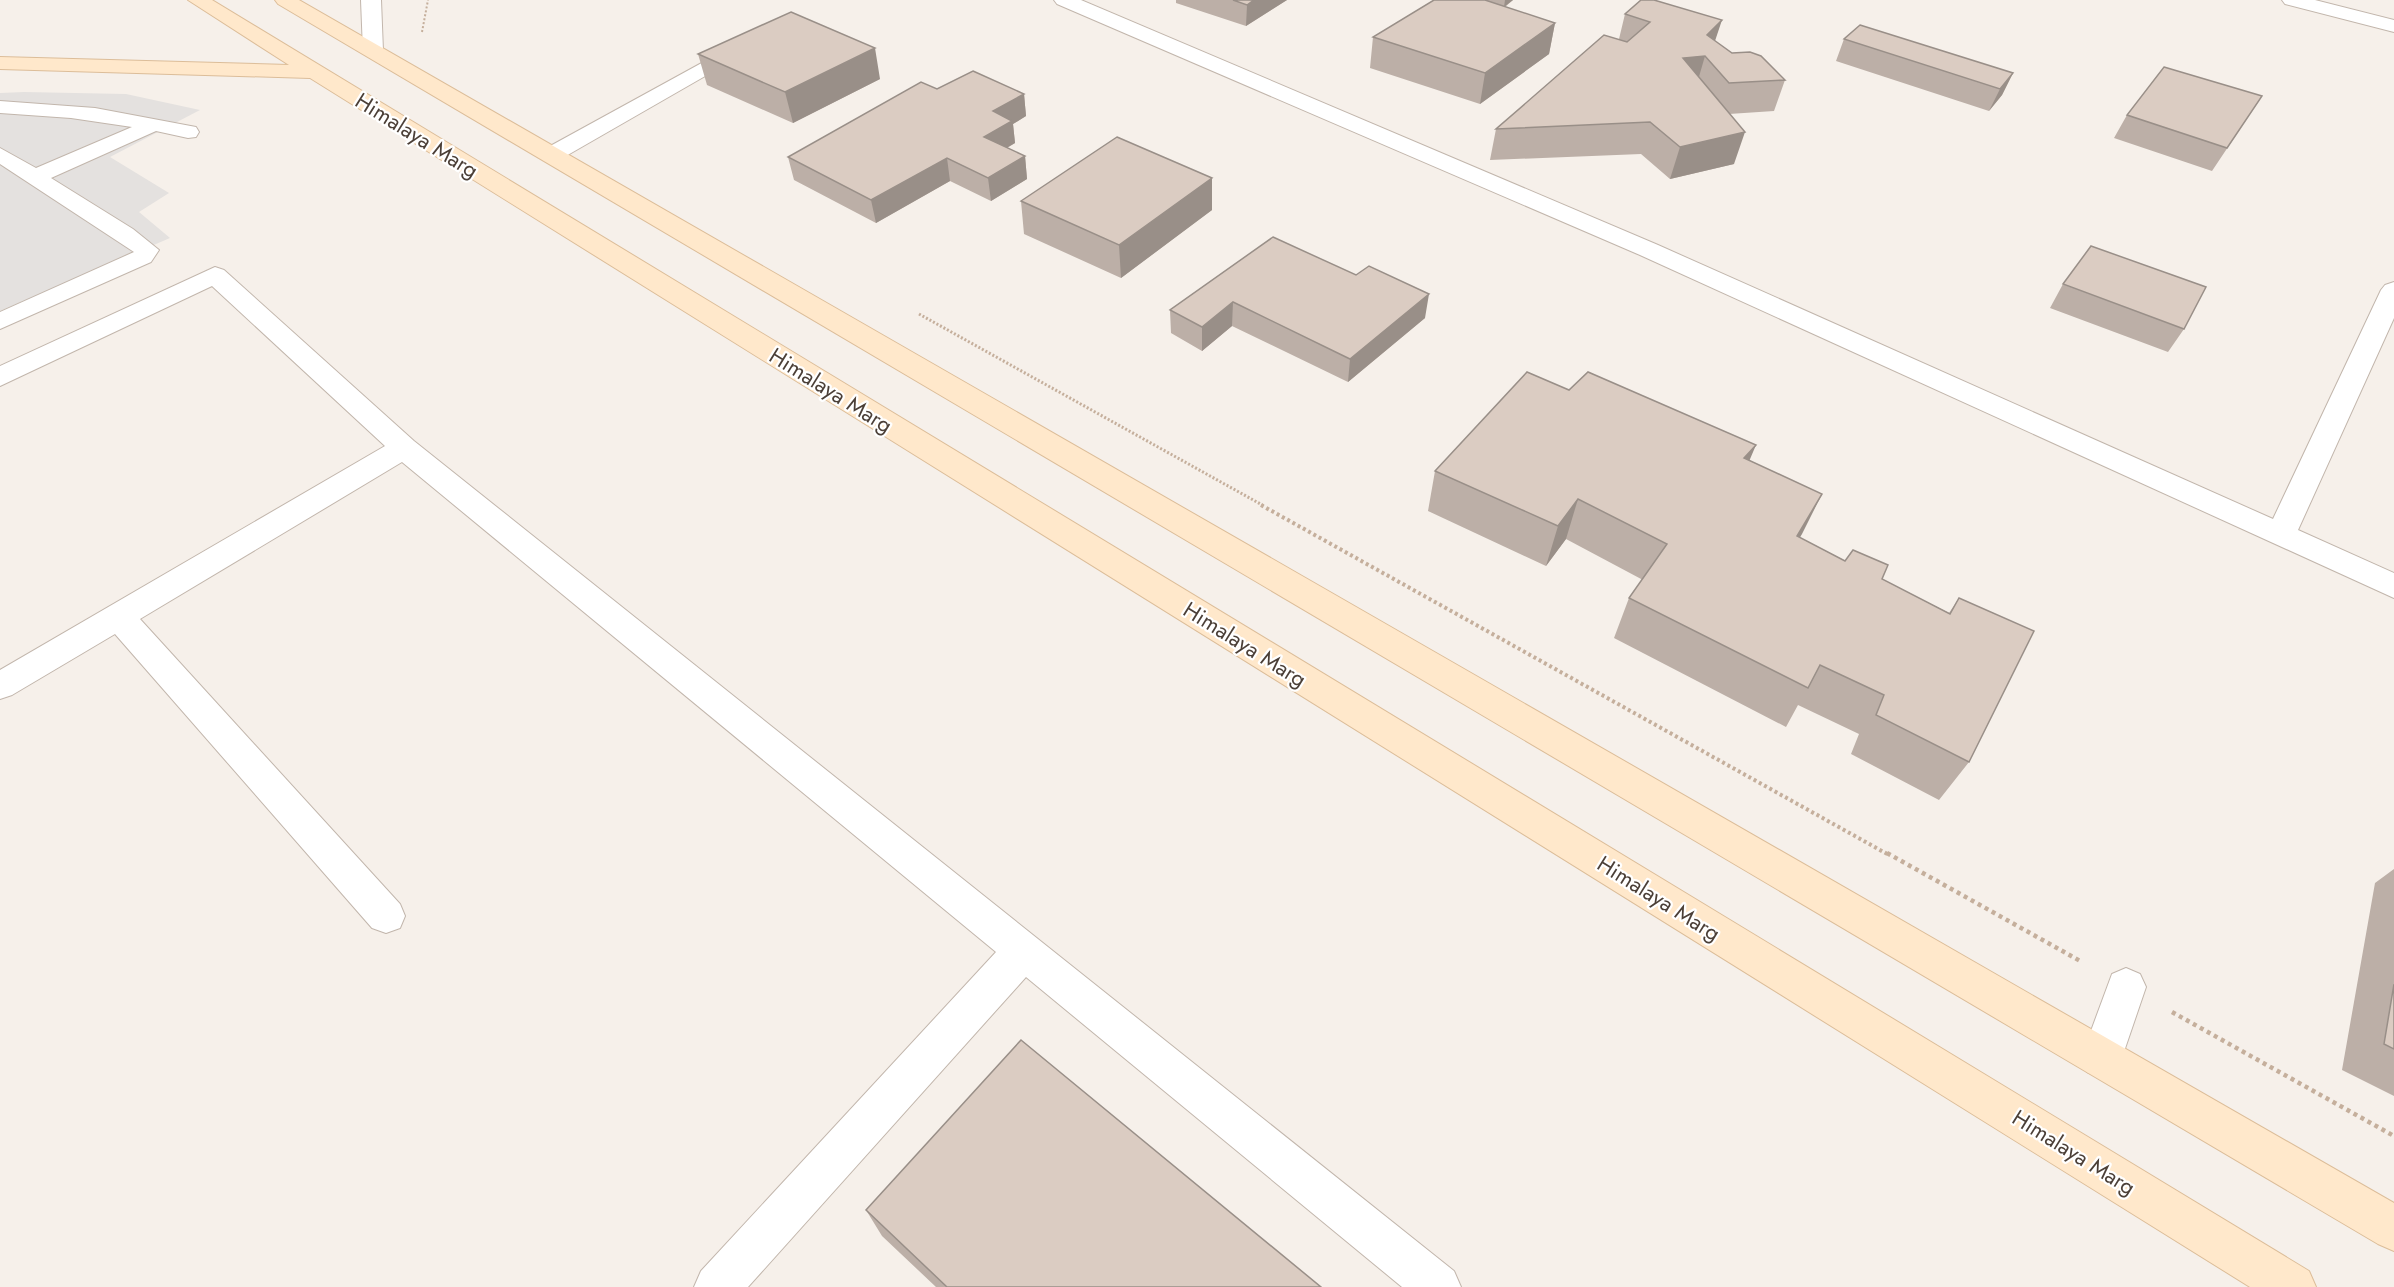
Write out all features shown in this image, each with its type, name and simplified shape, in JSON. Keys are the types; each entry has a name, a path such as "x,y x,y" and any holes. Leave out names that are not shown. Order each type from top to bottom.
{"main road":[{"name":"Himalaya Marg","path":"198,0 2293,1287"},
{"path":"285,0 2394,1228"},
{"path":"0,63 314,72"}],"street":[{"path":"371,0 373,51"},
{"path":"1064,0 1649,250 2394,586"},
{"path":"2292,0 2394,26"},
{"path":"551,155 754,41"},
{"path":"0,377 215,274 404,448 1438,1287"},
{"path":"2281,534 2394,290"},
{"path":"0,686 404,448"},
{"path":"118,616 386,916"},
{"path":"717,1287 1023,950"},
{"path":"2102,1058 2127,987"}],"lane":[{"path":"0,107 35,108 155,124 188,132"},
{"path":"35,177 155,124"},
{"path":"0,154 147,250 146,254 0,321"}],"path":[{"path":"422,37 428,0"},
{"path":"909,308 2394,1136"}],"shaded area":[{"path":"0,93 126,94 200,110 110,157 169,193 139,212 170,238 0,311"}],"building":[{"path":"1233,0 1254,0 1247,5"},
{"path":"1434,0 1485,0 1555,23 1485,73 1373,37"},
{"path":"1641,0 1654,0 1722,20 1707,35 1732,53 1750,52 1761,56 1785,80 1729,83 1705,56 1683,58 1745,132 1680,147 1650,122 1496,129 1604,35 1627,42 1650,22 1625,14"},
{"path":"791,12 875,48 785,92 698,54"},
{"path":"1860,25 2013,73 2000,89 1844,39"},
{"path":"2164,67 2262,96 2227,148 2127,115"},
{"path":"973,71 1024,94 993,111 1012,121 984,137 1025,156 988,178 947,158 871,200 788,157 921,82 937,89"},
{"path":"1117,137 1212,178 1119,245 1021,201"},
{"path":"1273,237 1356,275 1369,266 1429,294 1350,359 1233,302 1202,327 1170,310"},
{"path":"2091,246 2206,287 2184,329 2063,284"},
{"path":"1527,372 1569,390 1588,372 1756,445 1744,458 1822,494 1797,536 1845,561 1853,550 1888,565 1882,579 1950,614 1959,598 2034,631 1969,762 1876,715 1884,695 1820,665 1808,688 1629,598 1667,544 1578,499 1558,526 1435,471"},
{"path":"2394,984 2394,1049 2384,1044"},
{"path":"1021,1040 1321,1287 947,1287 866,1210"}]}
